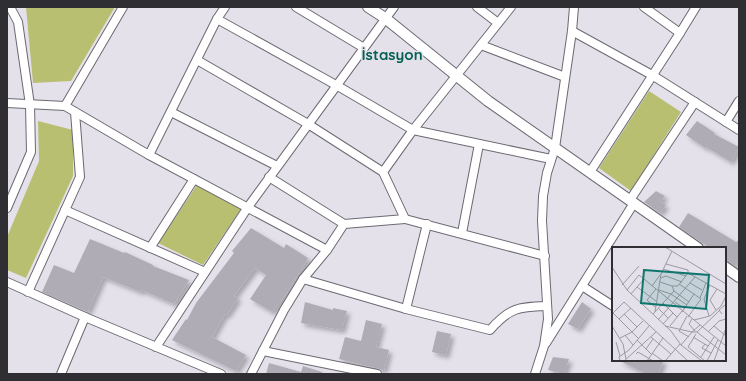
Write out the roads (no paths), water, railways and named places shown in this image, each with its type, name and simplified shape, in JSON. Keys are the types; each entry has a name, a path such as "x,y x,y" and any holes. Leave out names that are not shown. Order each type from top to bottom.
{"street":[{"path":"7,208 31,152 30,105 18,22 10,7"},
{"path":"65,106 123,7"},
{"path":"149,155 224,7"},
{"path":"296,7 364,48"},
{"path":"368,7 385,18 488,101 697,247"},
{"path":"156,347 269,177 394,7"},
{"path":"477,7 498,23"},
{"path":"383,172 413,130 512,7"},
{"path":"535,374 544,346 548,319 542,221 542,196 555,148 572,31 574,7"},
{"path":"644,7 680,33"},
{"path":"590,172 696,7"},
{"path":"217,19 413,130 551,159"},
{"path":"572,31 652,75 739,130"},
{"path":"481,45 565,77"},
{"path":"197,60 308,124 383,172 405,219"},
{"path":"726,122 739,101"},
{"path":"544,346 695,102"},
{"path":"7,103 65,106 149,155 327,250"},
{"path":"28,292 80,177 75,112"},
{"path":"171,112 277,166"},
{"path":"462,233 479,144"},
{"path":"269,177 344,224 405,219 545,256"},
{"path":"150,248 194,178"},
{"path":"65,210 205,272"},
{"path":"251,374 302,279 327,250 344,224"},
{"path":"406,309 427,224"},
{"path":"726,268 739,277"},
{"path":"302,279 406,309 490,330 500,318 519,308 548,306"},
{"path":"7,282 85,317 221,374"},
{"path":"582,286 612,305"},
{"path":"61,374 85,317"},
{"path":"263,351 377,374"}],"district":[{"name":"İstasyon","path":"392,54"}]}
